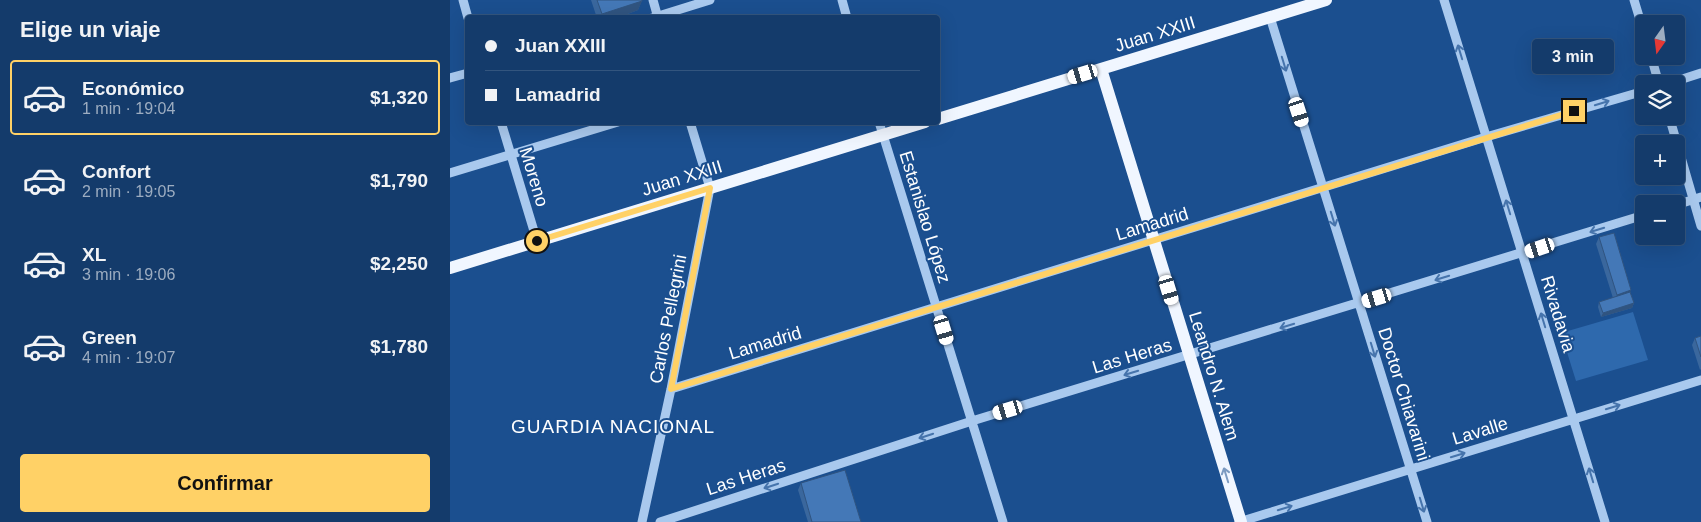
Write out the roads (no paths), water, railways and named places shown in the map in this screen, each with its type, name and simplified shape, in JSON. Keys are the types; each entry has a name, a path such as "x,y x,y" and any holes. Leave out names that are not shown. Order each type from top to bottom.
{"main road":[{"name":"Juan XXIII","path":"940,118 1326,0"},
{"name":"Leandro N. Alem","path":"1101,69 1240,522"},
{"name":"Juan XXIII","path":"450,268 915,125"}],"street":[{"path":"463,0 467,15"},
{"path":"653,0 656,15"},
{"path":"662,15 710,0"},
{"path":"842,0 846,15"},
{"name":"Rivadavia","path":"1444,0 1605,522"},
{"path":"1634,0 1639,15"},
{"name":"Doctor Chiavarini","path":"1270,17 1427,522"},
{"path":"450,78 465,74"},
{"path":"1685,79 1701,74"},
{"name":"Lamadrid","path":"671,389 1486,137 1635,94"},
{"name":"Moreno","path":"501,125 537,241"},
{"path":"450,173 608,125"},
{"name":"Carlos Pellegrini","path":"642,522 671,389 710,188 691,125"},
{"name":"Estanislao López","path":"880,125 1004,522"},
{"path":"1672,125 1697,199 1701,226"},
{"name":"Las Heras","path":"660,522 972,421 1190,356 1635,218"},
{"name":"Lavalle","path":"1240,522 1701,380"}],"district":[{"name":"GUARDIA NACIONAL","path":"613,426"}]}
